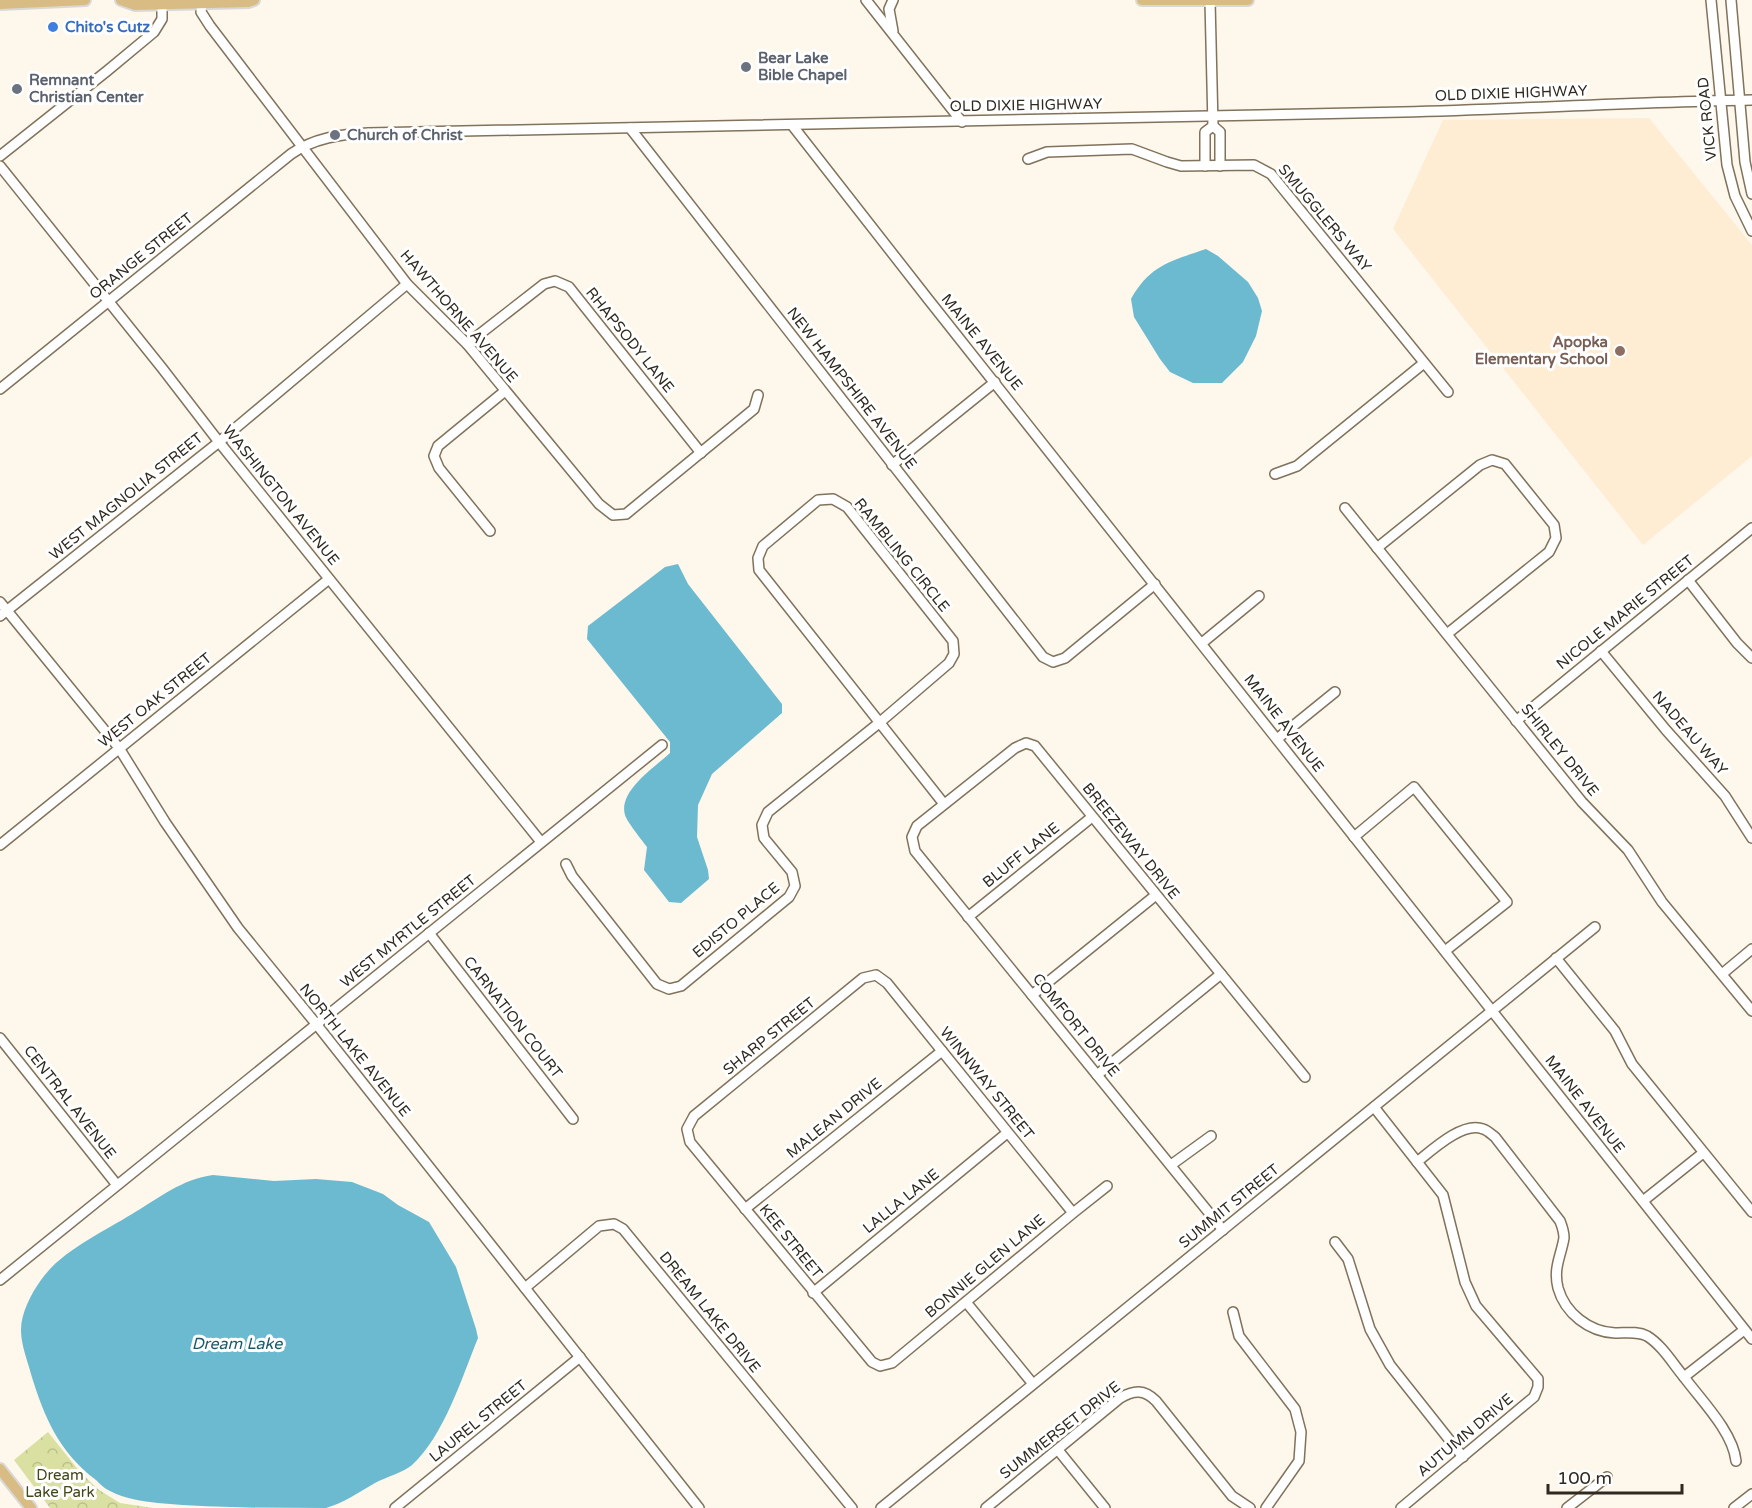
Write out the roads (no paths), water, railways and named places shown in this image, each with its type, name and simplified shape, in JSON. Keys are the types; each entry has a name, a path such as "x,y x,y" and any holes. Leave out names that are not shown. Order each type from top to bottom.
{"main road":[{"path":"0,4 85,0"},
{"path":"121,0 135,5 254,0"},
{"path":"1142,0 1248,0"},
{"path":"0,1469 31,1508"}],"street":[{"path":"866,0 962,122"},
{"path":"892,0 889,9 895,36"},
{"name":"VICK ROAD","path":"1711,0 1724,149 1731,182 1752,231"},
{"path":"1731,0 1745,162 1752,194"},
{"path":"1210,1 1213,121 1220,132 1220,166"},
{"name":"HAWTHORNE AVENUE","path":"202,2 201,12 210,26 408,284 467,344 599,504 613,515 626,514 701,453 754,409 758,395"},
{"path":"0,156 154,32 162,20 162,4"},
{"name":"OLD DIXIE HIGHWAY","path":"302,147 332,137 356,134 962,122 1213,121 1528,109 1633,102 1752,100"},
{"path":"1205,165 1204,132 1213,121"},
{"name":"MAINE AVENUE","path":"792,125 927,299 995,381 1752,1339"},
{"name":"NEW HAMPSHIRE AVENUE","path":"630,128 1043,657 1053,662 1065,658 1155,584"},
{"path":"1205,145 1220,144"},
{"name":"ORANGE STREET","path":"0,389 302,147"},
{"name":"SMUGGLERS WAY","path":"1028,159 1047,152 1132,149 1181,166 1254,165 1271,174 1448,392"},
{"name":"WASHINGTON AVENUE","path":"0,166 541,842"},
{"name":"RHAPSODY LANE","path":"467,344 544,284 555,281 569,286 701,453"},
{"name":"WEST MAGNOLIA STREET","path":"3,613 219,442 408,284"},
{"path":"1275,474 1297,465 1424,363"},
{"path":"892,465 995,381"},
{"path":"490,531 438,468 434,456 438,446 505,391"},
{"path":"1377,548 1480,465 1492,460 1505,464 1554,525 1556,538 1548,552 1447,634"},
{"name":"RAMBLING CIRCLE","path":"879,723 949,663 954,654 953,641 847,507 833,499 818,500 763,546 758,558 759,570 879,723 944,804"},
{"name":"SHIRLEY DRIVE","path":"1345,508 1582,802 1628,850 1662,902 1752,1011"},
{"name":"NICOLE MARIE STREET","path":"1516,721 1752,528"},
{"name":"WEST OAK STREET","path":"0,845 329,579"},
{"path":"1688,580 1737,643 1752,658"},
{"path":"1202,643 1259,596"},
{"name":"NORTH LAKE AVENUE","path":"0,602 3,613 119,748 165,822 238,928 699,1508"},
{"name":"NADEAU WAY","path":"1601,651 1666,730 1725,796 1752,838"},
{"path":"1277,739 1335,692"},
{"name":"EDISTO PLACE","path":"566,864 572,876 657,984 669,989 681,986 789,897 795,886 792,872 764,838 762,825 768,812 879,723"},
{"name":"BREEZEWAY DRIVE","path":"912,837 917,826 1014,748 1026,743 1035,746 1305,1077"},
{"name":"WEST MYRTLE STREET","path":"0,1280 662,746"},
{"path":"1354,837 1414,787 1507,902 1445,951"},
{"name":"BLUFF LANE","path":"968,917 1092,817"},
{"name":"COMFORT DRIVE","path":"912,837 915,851 1223,1230"},
{"path":"1032,995 1156,895"},
{"name":"SUMMIT STREET","path":"881,1508 1595,927"},
{"name":"CARNATION COURT","path":"429,933 573,1119"},
{"path":"1722,974 1752,949"},
{"path":"1556,958 1615,1031 1632,1064 1752,1212"},
{"name":"WINNWAY STREET","path":"876,975 886,982 1007,1134 1073,1212"},
{"name":"SHARP STREET","path":"687,1129 694,1116 863,978 876,975"},
{"path":"1098,1075 1221,975"},
{"name":"CENTRAL AVENUE","path":"0,1038 117,1185"},
{"name":"MALEAN DRIVE","path":"745,1209 942,1051"},
{"name":"AUTUMN DRIVE","path":"1374,1107 1443,1195 1465,1282 1476,1306 1538,1379 1534,1397 1401,1508"},
{"path":"1417,1162 1466,1128 1482,1128 1495,1137 1560,1221 1564,1237 1556,1270 1558,1288 1567,1306 1581,1322 1596,1330 1646,1335 1656,1343 1728,1436 1735,1449 1736,1461"},
{"name":"KEE STREET","path":"687,1129 690,1142 813,1293 872,1362 880,1366"},
{"name":"LALLA LANE","path":"813,1293 1007,1134"},
{"path":"1171,1165 1211,1136"},
{"path":"1643,1201 1703,1153"},
{"name":"BONNIE GLEN LANE","path":"880,1366 892,1363 1107,1186"},
{"name":"DREAM LAKE DRIVE","path":"525,1288 599,1226 614,1224 623,1229 852,1508"},
{"path":"1335,1242 1348,1259 1370,1329 1390,1365 1463,1457"},
{"path":"966,1302 1033,1384"},
{"path":"1233,1312 1239,1336 1295,1409 1301,1432 1299,1461 1266,1508"},
{"path":"1684,1377 1744,1330"},
{"name":"LAUREL STREET","path":"395,1508 579,1357"},
{"name":"SUMMERSET DRIVE","path":"986,1508 1120,1398 1135,1391 1145,1392 1156,1401 1232,1496 1250,1508"},
{"path":"1058,1450 1105,1508"},
{"path":"1568,1508 1606,1477"},
{"path":"1734,1508 1752,1494"}],"water":[{"path":"1206,249 1218,256 1248,282 1258,298 1262,311 1256,336 1243,362 1222,383 1193,383 1170,372 1134,317 1131,299 1154,271 1172,261"},
{"path":"678,564 688,584 782,704 782,713 712,774 698,805 697,837 709,879 681,903 669,902 644,870 647,847 626,818 624,806 627,797 639,780 670,753 670,742 587,639 588,626 665,567"},
{"name":"Dream Lake","path":"213,1175 274,1181 316,1179 352,1182 383,1194 429,1222 456,1267 478,1338 443,1422 423,1453 409,1468 326,1508 158,1503 122,1496 108,1490 72,1458 54,1433 41,1405 22,1341 23,1317 34,1291 49,1270 83,1243 171,1190 202,1177"}],"place":[{"name":"Chito's Cutz","path":"53,27"},
{"name":"Bear Lake Bible Chapel","path":"746,67"},
{"name":"Remnant Christian Center","path":"17,89"},
{"name":"Church of Christ","path":"335,135"},
{"name":"Apopka Elementary School","path":"1620,351"}],"park label":[{"name":"Dream Lake Park","path":"60,1484"}]}
